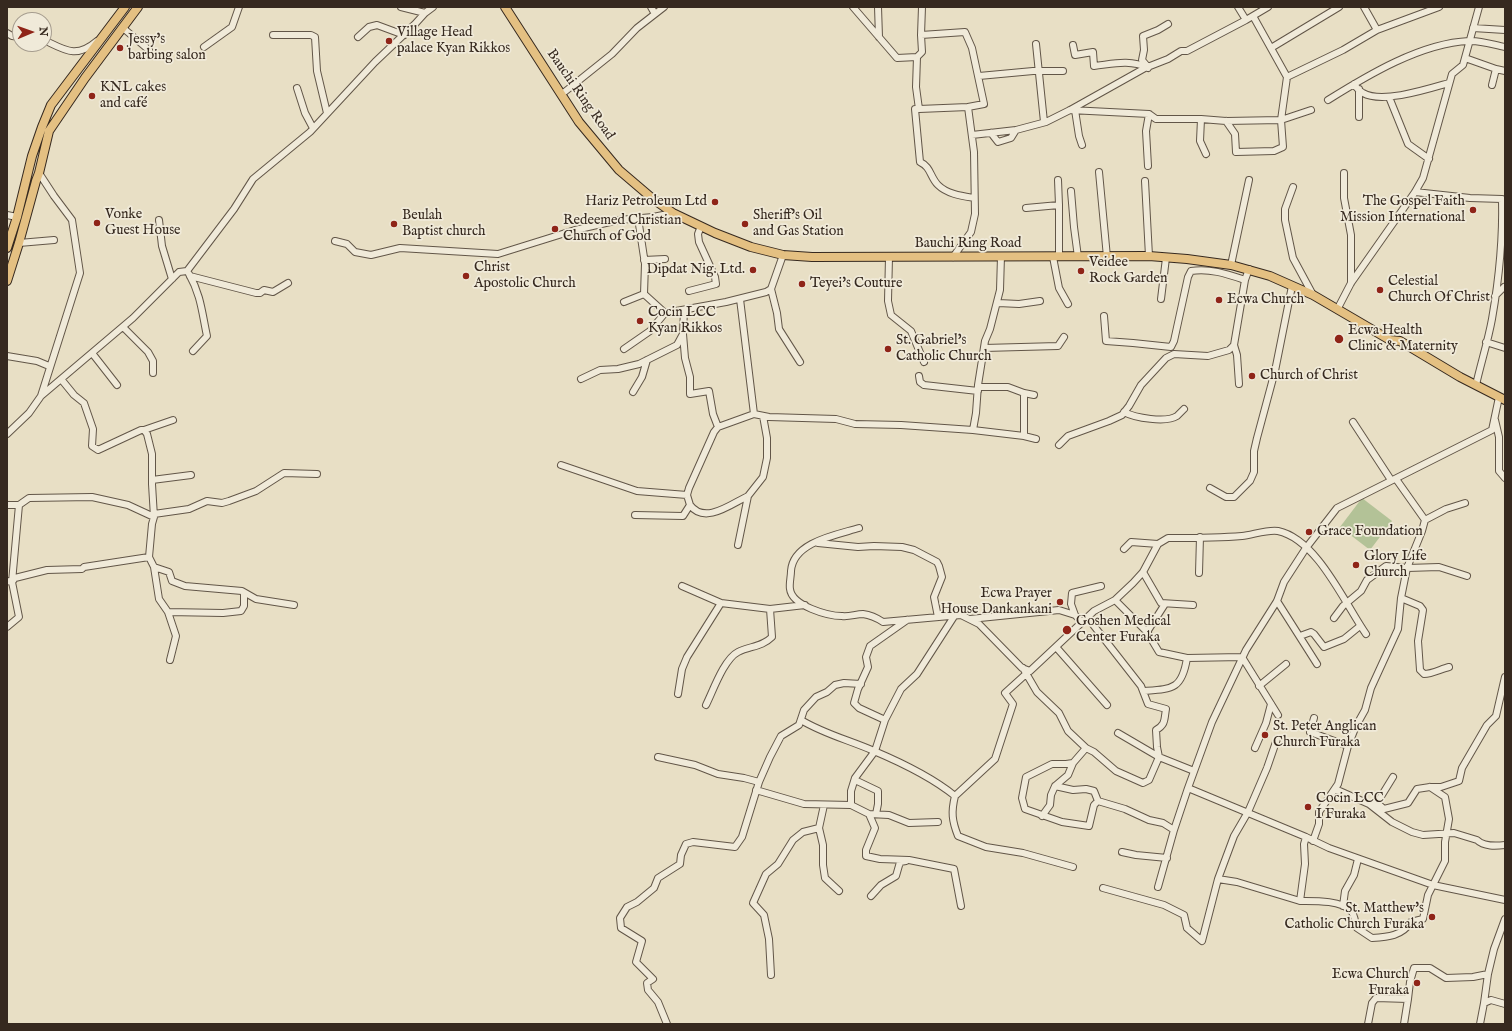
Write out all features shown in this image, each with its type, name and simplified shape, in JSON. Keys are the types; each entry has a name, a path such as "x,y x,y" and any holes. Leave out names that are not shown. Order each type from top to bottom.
{"main road":[{"path":"7,248 17,217 32,156 51,105 125,7"},
{"path":"7,281 39,173 49,131 89,72 138,7"},
{"name":"Bauchi Ring Road","path":"506,7 579,122 619,170 647,195 673,213 715,233 751,246 783,255 832,257 1149,256 1231,265 1270,276 1313,295 1338,308 1390,340 1400,341 1460,377 1502,398"}],"street":[{"path":"204,47 232,27 239,7"},
{"path":"401,7 425,13"},
{"path":"188,273 234,209 253,179 310,132 375,62 433,7"},
{"path":"651,7 655,14"},
{"path":"562,94 612,54 637,28 664,7"},
{"path":"853,7 897,58 916,57 922,52 922,7"},
{"path":"878,7 879,37"},
{"path":"1238,7 1246,20"},
{"path":"972,135 1016,130 1044,122 1073,110 1148,68 1181,51 1187,51 1268,7"},
{"path":"1271,48 1340,7"},
{"path":"1364,7 1377,30"},
{"path":"1287,76 1343,50 1377,30 1439,7"},
{"path":"1338,308 1351,283 1415,192 1422,178 1429,159 1452,74 1463,65 1479,7"},
{"path":"1226,121 1235,134 1236,152 1274,151 1283,146 1281,120 1287,76 1253,16"},
{"path":"1148,68 1142,60 1144,50 1143,36 1168,24"},
{"path":"358,37 369,26 377,25 404,34"},
{"path":"123,28 149,50"},
{"path":"1473,28 1505,30"},
{"path":"921,35 965,32 972,48 984,104 968,107 915,109 920,162 926,165 938,185 949,192 974,198"},
{"path":"273,35 311,35 315,37 317,71 328,113"},
{"path":"52,44 62,50 80,51 101,38"},
{"path":"1328,100 1384,68 1433,47 1470,41 1505,47"},
{"path":"1036,44 1044,122"},
{"path":"1074,45 1075,55 1093,52 1094,66 1125,62 1138,63 1148,68"},
{"path":"916,57 916,87 919,109"},
{"path":"1465,58 1496,69 1505,70"},
{"path":"1492,85 1496,69"},
{"path":"979,76 1064,71"},
{"path":"1354,84 1363,93 1383,98 1449,84"},
{"path":"297,88 305,113 313,128"},
{"path":"1359,89 1359,117"},
{"path":"1388,97 1408,144 1429,159"},
{"path":"954,257 971,232 975,214 974,152 968,107"},
{"path":"1073,110 1149,114 1156,119 1201,118 1226,121 1281,120 1311,110"},
{"path":"1073,110 1082,145"},
{"path":"1148,166 1146,131 1149,114"},
{"path":"1201,118 1200,141 1206,154"},
{"path":"991,133 998,142 1011,138 1016,130"},
{"path":"1099,172 1107,257"},
{"path":"39,173 72,220 80,273 49,366 41,396"},
{"path":"1344,173 1344,198 1351,235 1351,283"},
{"path":"1058,180 1059,205 1056,257 1059,288 1068,304"},
{"path":"1231,265 1249,180"},
{"path":"1145,181 1149,256"},
{"path":"1293,187 1285,209 1285,220 1293,258 1313,295"},
{"path":"1071,191 1078,257"},
{"path":"1415,192 1470,198 1502,198 1504,238 1492,320 1476,385"},
{"path":"1026,208 1059,205"},
{"path":"336,241 347,244 355,252 371,255 400,248 498,254 575,230 619,220 653,217 673,213"},
{"path":"7,215 17,217"},
{"path":"638,218 644,260 644,294 666,313"},
{"path":"159,220 162,246 172,279"},
{"path":"689,291 716,284 715,277 699,242 698,234 701,226"},
{"path":"19,243 54,240"},
{"path":"783,255 771,289 777,313 778,329 800,362"},
{"path":"972,430 976,413 985,341 998,303 1001,256"},
{"path":"889,257 888,301 892,315 911,331 924,362"},
{"path":"1161,299 1166,258"},
{"path":"644,260 665,259"},
{"path":"1104,316 1106,341 1133,342 1171,347 1174,341 1188,277 1191,271 1203,269 1245,280"},
{"path":"1239,384 1237,355 1234,345 1248,270"},
{"path":"7,434 29,413 41,396 123,327 179,272 188,273 256,293 260,293 264,290 273,292 288,283"},
{"path":"188,273 196,286 202,303 207,336 193,351"},
{"path":"1210,488 1226,497 1234,497 1250,480 1254,472 1254,451 1275,371 1292,286"},
{"path":"1495,296 1504,287 1505,288"},
{"path":"624,349 650,331 666,313 740,299 766,292 771,289"},
{"path":"624,302 644,294"},
{"path":"740,299 754,414"},
{"path":"998,303 1008,305 1040,301"},
{"path":"684,310 683,334 685,358 690,377 690,394 709,391 712,414 718,428"},
{"path":"123,327 148,352 154,361 153,373"},
{"path":"581,379 600,370 618,369 639,364 677,345 683,334"},
{"path":"984,348 1058,346 1064,337"},
{"path":"1486,342 1505,348"},
{"path":"1059,445 1068,436 1108,421 1124,412 1141,385 1166,358 1174,354 1208,356 1229,350 1234,345"},
{"path":"92,353 116,385"},
{"path":"7,356 36,361 49,366"},
{"path":"633,392 642,377 647,360"},
{"path":"919,376 920,382 924,385 978,389 1008,387 1034,395"},
{"path":"61,379 74,396 84,403 93,429 92,446 98,450 144,430 173,420"},
{"path":"1024,393 1024,436"},
{"path":"1158,887 1174,830 1212,722 1242,657 1277,601 1284,582 1306,548 1336,508 1492,430 1494,416 1502,398"},
{"path":"1124,412 1131,416 1162,419 1176,416 1184,409"},
{"path":"763,416 767,438 767,458 763,477 748,496 714,513 704,514 692,508 687,496 714,432 718,428 754,414 763,416 814,419 836,418 855,424 901,425 972,430 1024,436 1036,439"},
{"path":"1494,416 1499,437 1499,471 1505,478"},
{"path":"1353,422 1393,480 1425,520"},
{"path":"144,430 147,434 152,454 154,515 149,557 154,567 159,599 168,612 176,636 170,660"},
{"path":"560,465 637,491 687,496"},
{"path":"7,504 19,505 29,498 92,497 128,505 154,515 189,509 207,501 222,503 229,501 256,491 284,473 317,474"},
{"path":"152,480 191,475"},
{"path":"738,545 748,496"},
{"path":"1313,841 1319,824 1319,812 1338,784 1348,746 1356,726 1365,710 1371,688 1398,629 1401,598 1407,568 1425,520 1446,509 1465,503"},
{"path":"7,627 19,617 9,581 19,505"},
{"path":"635,515 683,516 690,505"},
{"path":"859,528 814,543 800,551 791,565 790,590 795,598 811,609 843,616 863,614 873,616 883,622 960,615 980,624 1022,668 1037,692 1059,713 1068,731 1086,748 1094,752 1116,771 1143,783 1149,780 1159,757 1156,730 1164,723 1166,709 1148,704 1141,686 1084,620 1060,610 970,619"},
{"path":"1022,668 1030,671 1094,611 1115,600 1143,572 1158,544 1168,538 1242,536 1277,531 1291,536 1321,562 1366,634"},
{"path":"1199,573 1200,537"},
{"path":"1124,549 1131,542 1158,544"},
{"path":"814,543 858,547 902,547 914,550 937,562 942,577 934,597 938,617"},
{"path":"9,581 15,578 47,570 82,569 84,567 149,557"},
{"path":"1334,618 1342,606 1361,590 1367,580 1386,566 1407,568 1439,568 1466,576"},
{"path":"154,567 169,572 172,581 185,586 244,593 256,598 294,606"},
{"path":"1143,572 1161,603 1193,605"},
{"path":"682,586 721,603 770,609 805,605"},
{"path":"1075,615 1071,604 1072,593 1101,586"},
{"path":"168,612 223,613 241,611 244,606 244,593"},
{"path":"1401,598 1420,606 1422,610 1418,641 1420,670 1424,674 1429,674 1449,667"},
{"path":"1115,600 1147,632 1158,652 1187,658 1242,657"},
{"path":"1277,601 1317,664"},
{"path":"678,694 682,669 687,657 721,603"},
{"path":"1147,632 1165,604"},
{"path":"706,705 730,658 738,652 766,643 772,637 770,609"},
{"path":"851,805 851,791 855,780 875,751 885,720 901,689 917,674 955,615"},
{"path":"885,720 859,708 854,703 868,667 866,656 870,646 909,620"},
{"path":"1300,636 1311,632 1324,647 1344,639 1360,626"},
{"path":"1056,648 1107,705"},
{"path":"1242,657 1278,715"},
{"path":"1143,691 1165,690 1179,683 1185,673 1187,658"},
{"path":"1259,686 1286,664"},
{"path":"1026,674 1005,694 1014,704 995,759 955,796 952,806 953,824 958,836 986,847 1023,853 1073,867"},
{"path":"1370,804 1377,803 1384,809 1408,803 1417,789 1441,787 1459,781 1462,768 1487,724 1496,716 1505,677"},
{"path":"667,1024 658,1002 648,990 647,983 653,978 636,962 642,941 621,928 620,918 627,907 637,902 654,888 658,878 680,864 681,855 686,844 694,842 734,847 742,837 759,782 781,736 799,725 804,710 816,697 835,685 844,683 861,684"},
{"path":"1255,748 1266,723 1271,704"},
{"path":"1314,718 1310,732 1348,746"},
{"path":"801,720 816,729 875,751 940,784 955,796"},
{"path":"1118,733 1159,757 1194,771"},
{"path":"1103,888 1164,905 1184,915 1187,928 1202,941 1218,879 1234,836 1248,812 1274,750 1277,739"},
{"path":"1042,816 1050,804 1051,795 1055,786 1068,775 1073,763 1086,748"},
{"path":"658,757 695,765 718,774 759,782"},
{"path":"1073,763 1052,764 1026,777 1022,798 1025,809 1062,822 1089,826 1094,805 1098,801"},
{"path":"1377,803 1393,777"},
{"path":"855,780 878,791 876,814"},
{"path":"1055,786 1073,790 1086,789 1094,791 1098,801"},
{"path":"1218,879 1237,882 1300,901 1322,901 1343,906 1351,910 1357,928 1372,938 1399,934 1407,928 1411,922 1423,919 1428,895 1445,861 1445,842 1449,819 1445,797 1430,787"},
{"path":"1188,788 1358,859 1434,885 1505,899"},
{"path":"1335,789 1370,804 1392,822 1412,832 1423,835 1446,833 1460,834 1477,840 1480,843 1493,846 1505,845"},
{"path":"756,790 804,804 851,805 869,814 889,815 909,823 938,822"},
{"path":"1098,801 1125,809 1149,820 1163,823 1174,830"},
{"path":"824,805 819,828 823,844 823,865 825,878 839,891"},
{"path":"869,814 875,828 866,850 866,856 880,859 909,860 954,869 961,906"},
{"path":"771,975 769,939 764,915 753,903 766,874 778,864 793,840 803,832 819,828"},
{"path":"1300,901 1305,864 1304,844 1306,837"},
{"path":"1122,852 1166,858"},
{"path":"1343,906 1345,891 1354,875 1358,859"},
{"path":"871,896 881,885 896,876 900,862 909,860"},
{"path":"1480,1024 1488,974 1494,949 1505,919"},
{"path":"1404,1024 1410,982 1414,968 1430,968 1446,978 1473,977 1488,974"},
{"path":"1368,1024 1372,1003 1376,998 1408,999"},
{"path":"1484,1002 1491,1000 1505,1004"}],"green space":[{"path":"1362,498 1392,521 1370,550 1340,527"}],"place":[{"name":"Village Head palace Kyan Rikkos","path":"389,41"},
{"name":"Jessy's barbing salon","path":"120,48"},
{"name":"KNL cakes and café","path":"92,96"},
{"name":"Hariz Petroleum Ltd","path":"715,202"},
{"name":"The Gospel Faith Mission International","path":"1473,210"},
{"name":"Vonke Guest House","path":"97,223"},
{"name":"Beulah Baptist church","path":"394,224"},
{"name":"Sheriff's Oil and Gas Station","path":"745,224"},
{"name":"Redeemed Christian Church of God","path":"555,229"},
{"name":"Dipdat Nig. Ltd.","path":"753,270"},
{"name":"Veidee Rock Garden","path":"1081,271"},
{"name":"Christ Apostolic Church","path":"466,276"},
{"name":"Teyei's Couture","path":"802,284"},
{"name":"Celestial Church Of Christ","path":"1380,290"},
{"name":"Ecwa Church","path":"1219,300"},
{"name":"Cocin LCC Kyan Rikkos","path":"640,321"},
{"name":"Ecwa Health Clinic & Maternity","path":"1339,339"},
{"name":"St. Gabriel's Catholic Church","path":"888,349"},
{"name":"Church of Christ","path":"1252,376"},
{"name":"Grace Foundation","path":"1309,532"},
{"name":"Glory Life Church","path":"1356,565"},
{"name":"Ecwa Prayer House Dankankani","path":"1060,602"},
{"name":"Goshen Medical Center Furaka","path":"1067,630"},
{"name":"St. Peter Anglican Church Furaka","path":"1265,735"},
{"name":"Cocin LCC I Furaka","path":"1308,807"},
{"name":"St. Matthew's Catholic Church Furaka","path":"1432,917"},
{"name":"Ecwa Church Furaka","path":"1417,983"}]}
